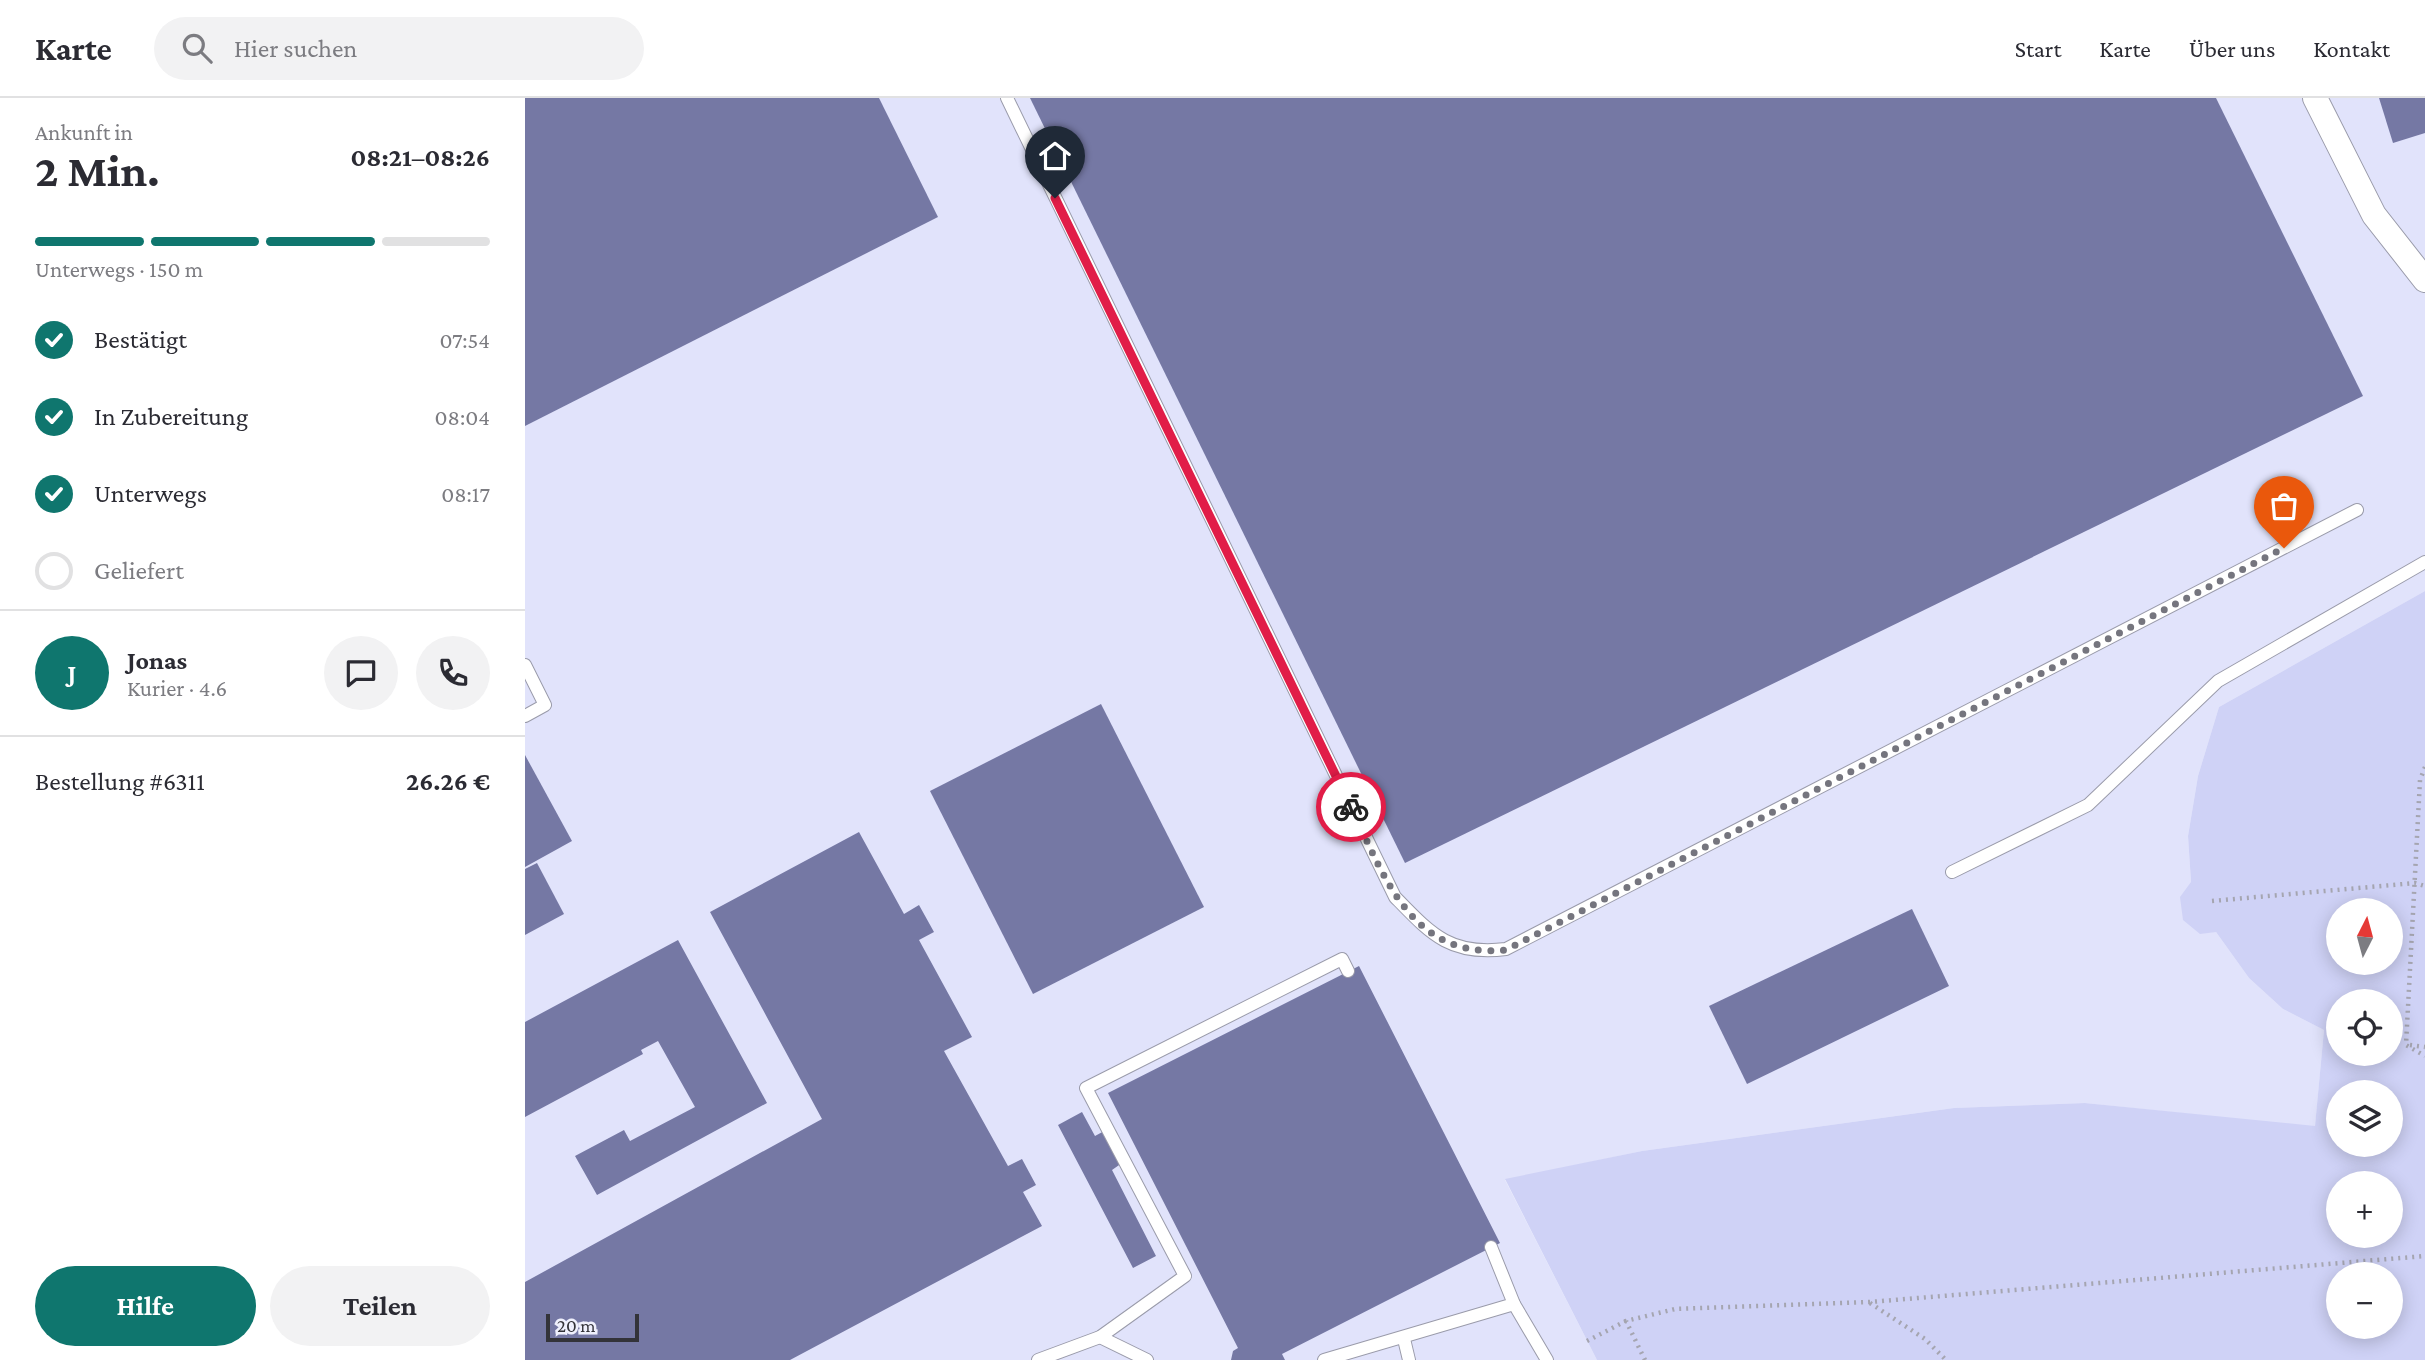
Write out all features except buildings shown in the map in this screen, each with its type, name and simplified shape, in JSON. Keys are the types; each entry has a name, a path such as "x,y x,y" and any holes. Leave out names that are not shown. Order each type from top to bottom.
{"street":[{"path":"2315,98 2374,215 2425,280"}],"lane":[{"path":"1007,98 1395,897 1433,937 1479,952 1506,950 2357,510"},
{"path":"1952,872 2088,805 2218,681 2425,562"},
{"path":"525,665 545,705 525,716"},
{"path":"1038,1360 1100,1338 1185,1276 1086,1088 1342,959 1348,971"},
{"path":"1491,1247 1514,1304 1547,1360"},
{"path":"1324,1360 1404,1339 1514,1304"},
{"path":"1100,1338 1147,1360"},
{"path":"1404,1339 1409,1360"}],"path":[{"path":"2406,1045 2420,780 2425,767"},
{"path":"2212,901 2415,883 2425,886"},
{"path":"2406,1045 2425,1047"},
{"path":"2406,1045 2425,1056"},
{"path":"1587,1341 1626,1321 1675,1309 1870,1302 2425,1256"},
{"path":"1870,1302 1925,1339 1945,1360"},
{"path":"1626,1321 1645,1360"}],"shaded area":[{"path":"525,98 2425,98 2425,591 2219,707 2198,776 2188,836 2191,882 2216,932 2249,978 2283,1009 2324,1030 2315,1127 2085,1103 1954,1108 1642,1151 1505,1180 1597,1360 525,1360"},
{"path":"2425,591 2425,1360 1597,1360 1505,1179 1642,1151 1954,1108 2085,1103 2315,1126 2324,1030 2283,1009 2249,978 2216,932 2200,934 2183,920 2180,897 2191,882 2188,836 2198,776 2219,707"}],"way so far":[{"path":"1351,807 1395,897 1433,937 1479,952 1506,950 2284,548"}],"route":[{"path":"1055,198 1351,807"}]}
